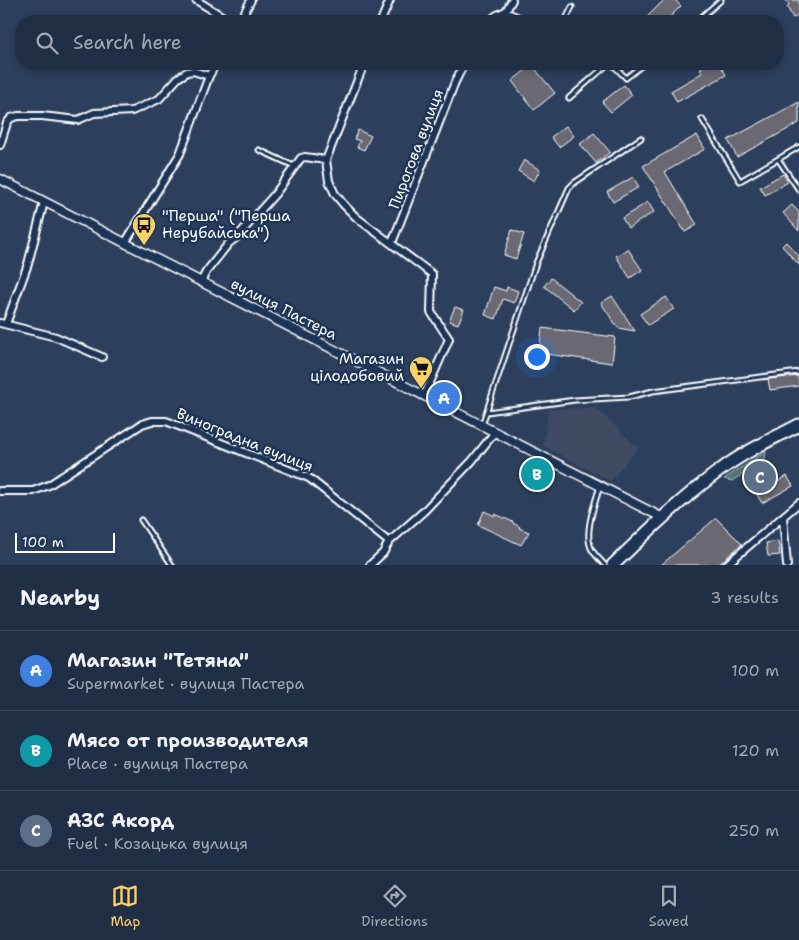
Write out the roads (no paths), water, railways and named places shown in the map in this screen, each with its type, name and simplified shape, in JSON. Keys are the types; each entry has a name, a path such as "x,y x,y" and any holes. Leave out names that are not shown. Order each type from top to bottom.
{"highway":[{"path":"618,563 663,518 721,470 748,451 799,424"}],"street":[{"path":"196,0 220,15"},
{"path":"243,15 251,0"},
{"path":"384,15 390,0"},
{"path":"497,15 506,11 512,0"},
{"path":"0,145 11,118 18,116 42,116 78,120 94,113 132,111 159,99 178,78 187,72 193,70 209,76"},
{"path":"125,243 180,154 212,70"},
{"path":"362,70 326,160 329,181 335,194 357,218 432,274 432,312 449,339 424,396"},
{"name":"Пирогова вулиця","path":"392,244 461,70"},
{"path":"201,282 206,272 229,243 237,237 275,194 301,158 305,156 326,160"},
{"name":"вулиця Пастера","path":"0,179 663,518"},
{"path":"44,202 28,264 3,324 56,337 102,357"},
{"name":"Виноградна вулиця","path":"0,491 41,489 142,424 152,421 166,421 309,478 389,542"},
{"path":"370,565 383,553 389,542 424,511 472,461 495,432"},
{"path":"726,565 799,503"},
{"path":"783,517 787,565"}],"lane":[{"path":"704,15 721,0"},
{"path":"568,15 572,7"},
{"path":"506,11 516,15"},
{"path":"568,98 603,70"},
{"path":"617,70 626,78 636,70"},
{"path":"702,119 740,181 799,147"},
{"path":"0,131 8,123"},
{"path":"482,426 536,263 569,188 641,138"},
{"path":"259,150 295,166"},
{"path":"778,158 799,190"},
{"path":"486,412 575,400 629,397 653,391 799,372"},
{"path":"600,486 591,516 589,542 592,550 605,565"},
{"path":"141,520 172,565"}],"place":[{"name":"\"Перша\" (\"Перша Нерубайська\")","path":"144,246"},
{"name":"Магазин цілодобовий","path":"421,389"},
{"name":"Магазин \"Тетяна\"","path":"444,398"},
{"name":"Мясо от производителя","path":"537,474"},
{"name":"АЗС Акорд","path":"760,477"}]}
